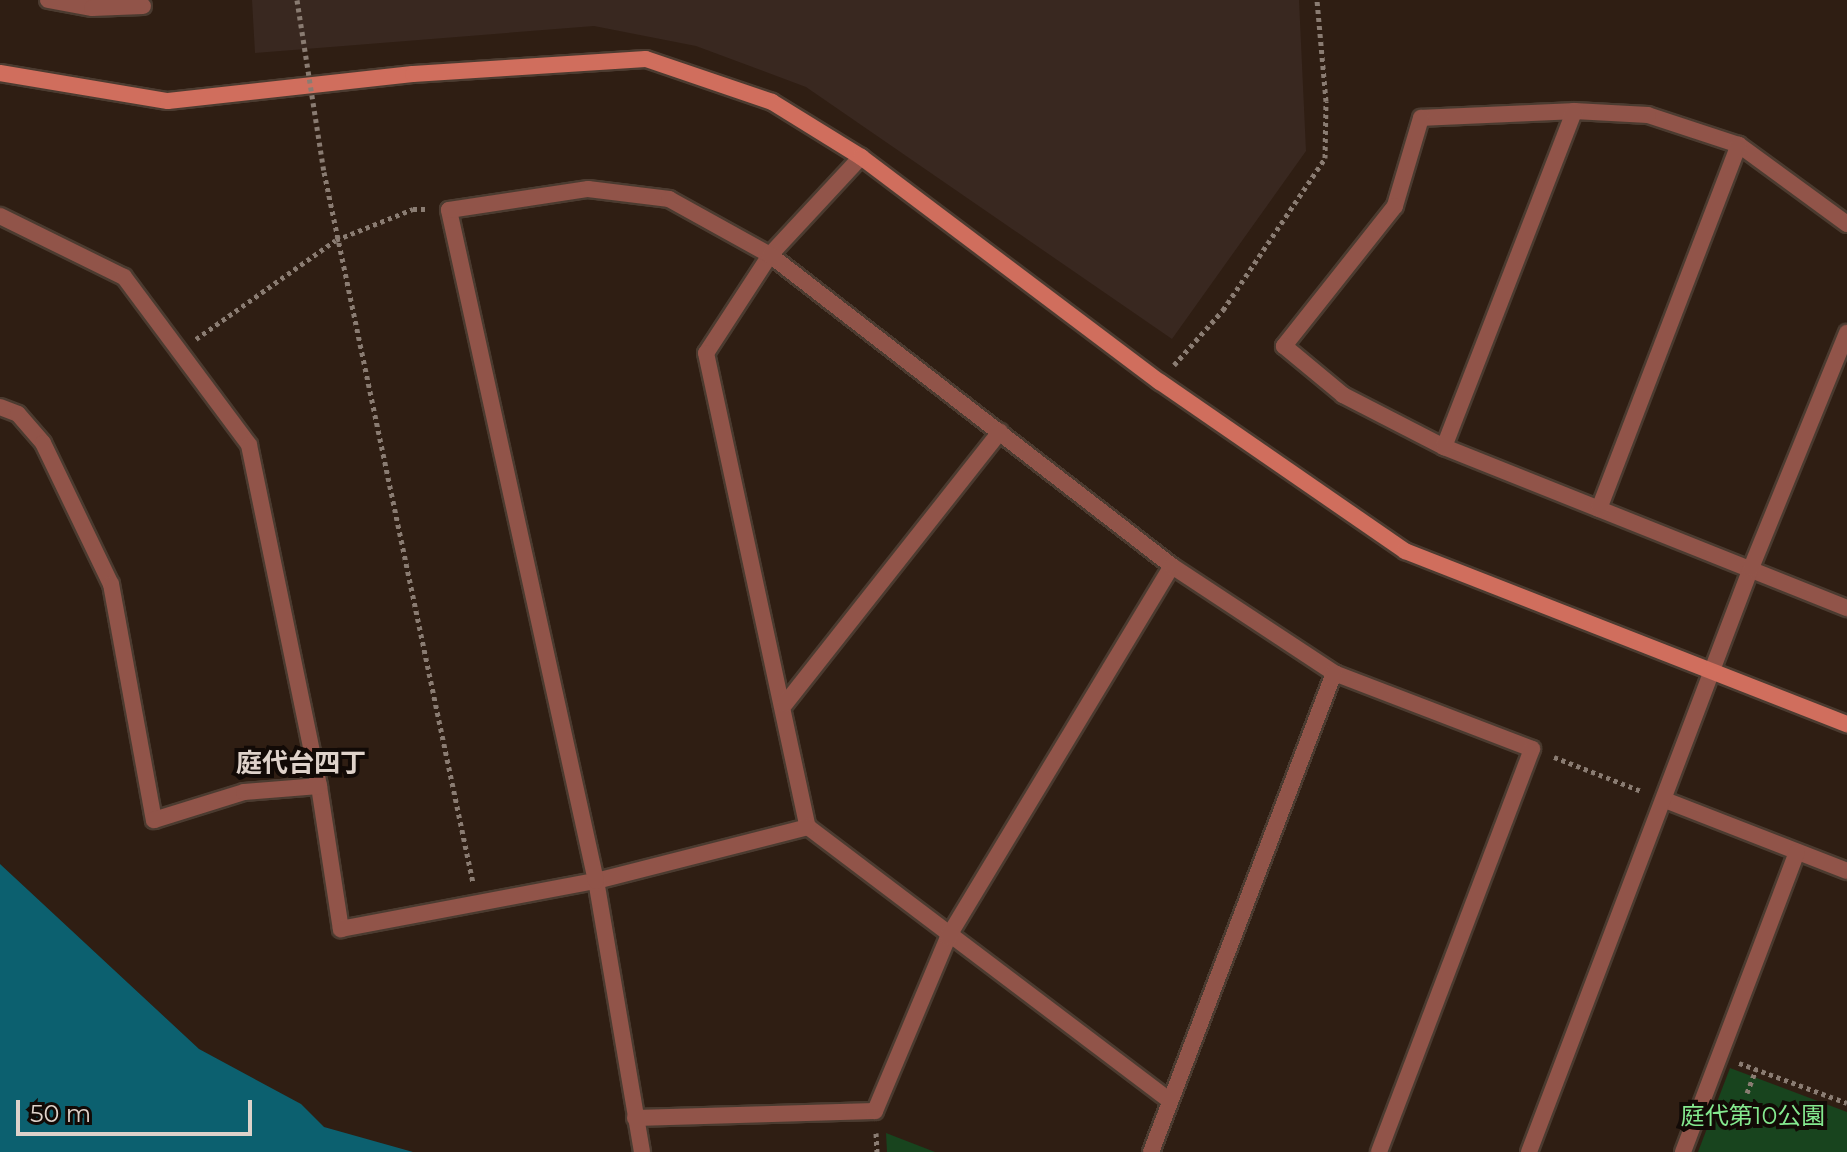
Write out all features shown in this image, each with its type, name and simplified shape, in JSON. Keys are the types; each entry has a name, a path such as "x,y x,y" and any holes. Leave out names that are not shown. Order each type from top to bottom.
{"street":[{"path":"48,0 92,8 143,6"},
{"path":"3,77 168,101 413,74 646,59 772,102 861,157 1160,382 1405,551 1847,724"},
{"path":"1444,447 1574,111"},
{"path":"1847,224 1739,145 1648,115 1574,111 1421,118 1395,206 1284,346 1343,395 1444,447 1847,608"},
{"path":"1599,509 1739,145"},
{"path":"861,157 770,255 706,353 785,704 808,827 948,937 1169,1100"},
{"path":"642,1152 596,881 449,210 588,189 669,199 770,255 1172,566 1334,673 1532,749 1379,1152"},
{"path":"0,216 124,277 182,349 249,445 319,786 341,929 596,881 808,827"},
{"path":"1529,1152 1751,568 1847,333"},
{"path":"0,407 18,414 43,443 111,584 154,820 244,792 319,786"},
{"path":"785,704 1000,432"},
{"path":"635,1118 875,1111 948,937 1172,566"},
{"path":"1151,1152 1334,673"},
{"path":"1665,800 1847,871"},
{"path":"1683,1152 1797,852"}],"path":[{"path":"297,0 336,240 478,903"},
{"path":"1160,382 1223,310 1325,158 1326,101 1317,0"},
{"path":"182,349 336,240 413,209 449,210"},
{"path":"1532,749 1665,800"},
{"path":"1721,1057 1847,1103"},
{"path":"1747,1093 1756,1070"}],"shaded area":[{"path":"252,0 1299,0 1306,151 1172,339 806,87 696,46 594,26 255,53"}],"green space":[{"name":"庭代第10公園","path":"1730,1068 1847,1112 1847,1152 1698,1152"},
{"path":"886,1133 935,1152 887,1152"}],"water":[{"path":"0,864 199,1049 301,1104 324,1127 413,1152 0,1152"}],"district":[{"name":"庭代台四丁","path":"301,764"}]}
